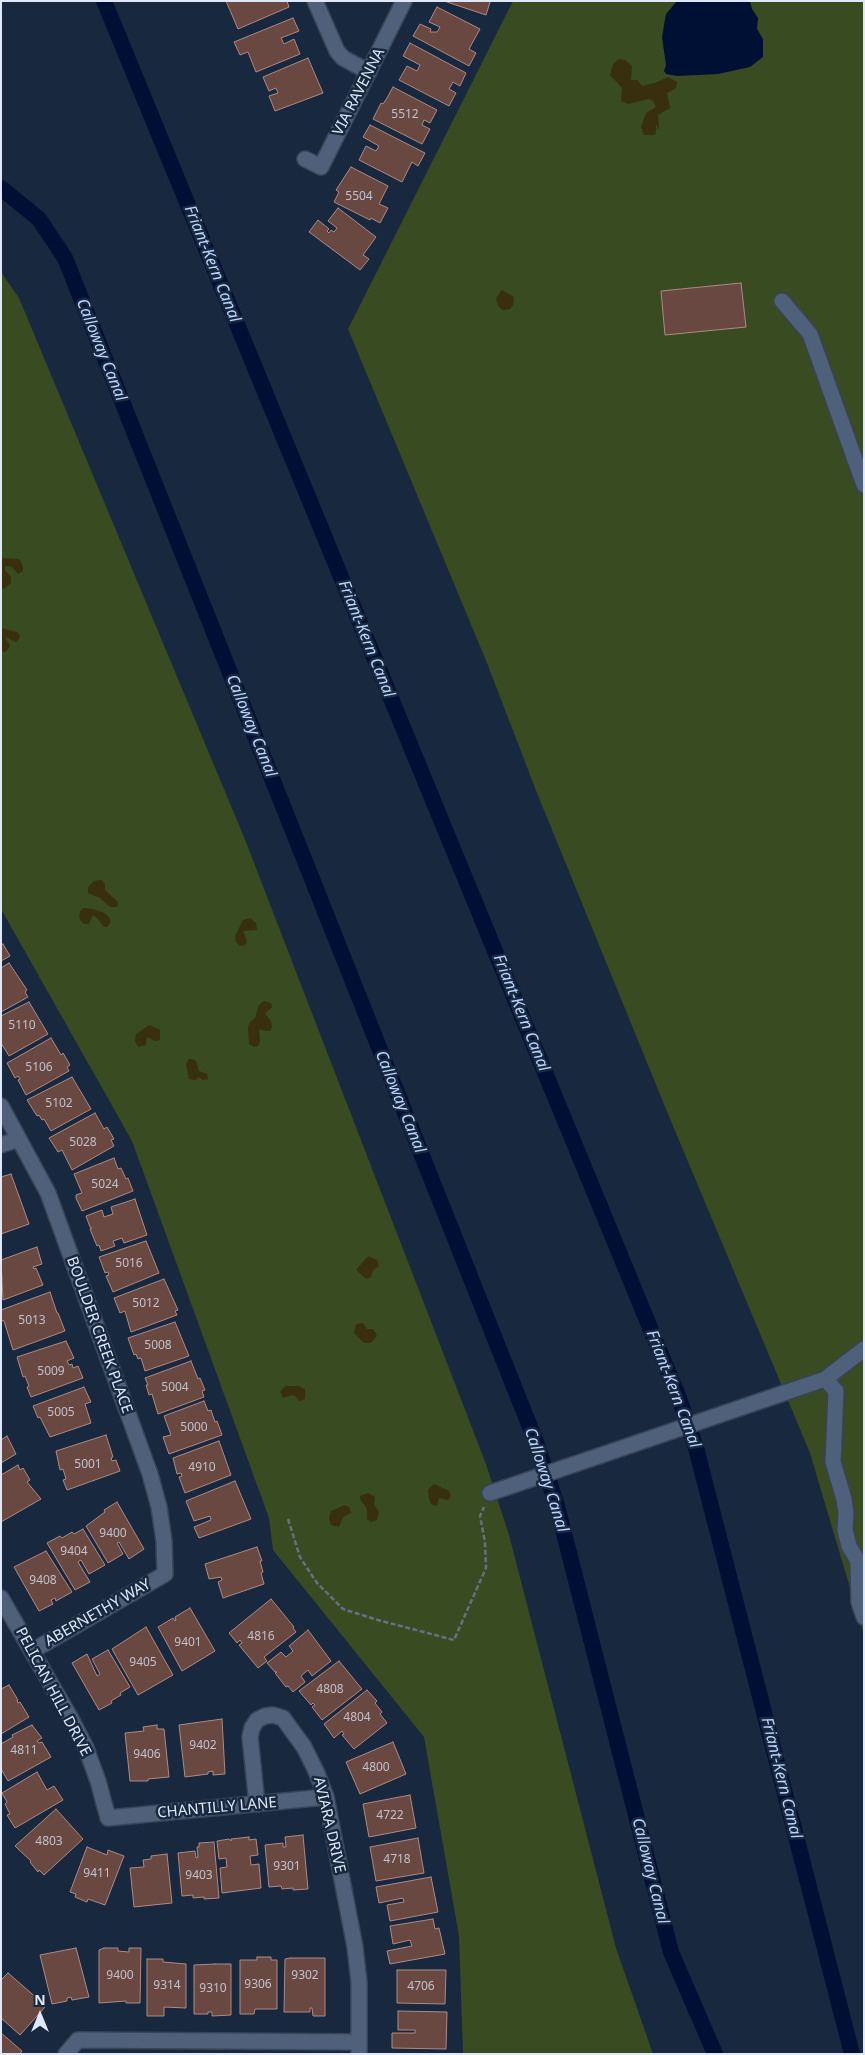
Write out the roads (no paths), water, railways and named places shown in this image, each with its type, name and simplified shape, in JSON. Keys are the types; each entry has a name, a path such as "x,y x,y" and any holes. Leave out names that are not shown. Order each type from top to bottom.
{"street":[{"path":"315,1 337,51 343,58 369,72"},
{"name":"VIA RAVENNA","path":"306,159 321,167 404,1"},
{"path":"782,301 810,334 864,485"},
{"name":"BOULDER CREEK PLACE","path":"1,1106 48,1193 150,1474 159,1507 164,1541 165,1574"},
{"path":"1,1145 19,1138"},
{"path":"490,1493 825,1379 864,1349"},
{"path":"825,1379 836,1391 833,1462 844,1498 846,1513 845,1530 849,1546 861,1562 859,1602 864,1617"},
{"name":"ABERNETHY WAY","path":"32,1651 165,1574"},
{"name":"PELICAN HILL DRIVE","path":"1,1598 86,1748 108,1818"},
{"name":"AVIARA DRIVE","path":"257,1804 250,1737 252,1728 257,1720 273,1715 282,1718 289,1725 304,1747 326,1797 355,1946 359,1982 359,2048"},
{"name":"CHANTILLY LANE","path":"108,1818 326,1797"},
{"path":"66,2054 78,2040 359,2048"}],"water":[{"path":"677,1 750,1 752,9 758,18 757,29 763,39 763,57 750,67 718,74 677,76 666,74 664,71 666,65 662,37 666,14"}],"waterway":[{"name":"Friant-Kern Canal","path":"104,1 679,1398 696,1448 852,2054"},
{"name":"Calloway Canal","path":"1,188 39,219 65,258 536,1442 557,1506 671,1952 715,2054"}]}
